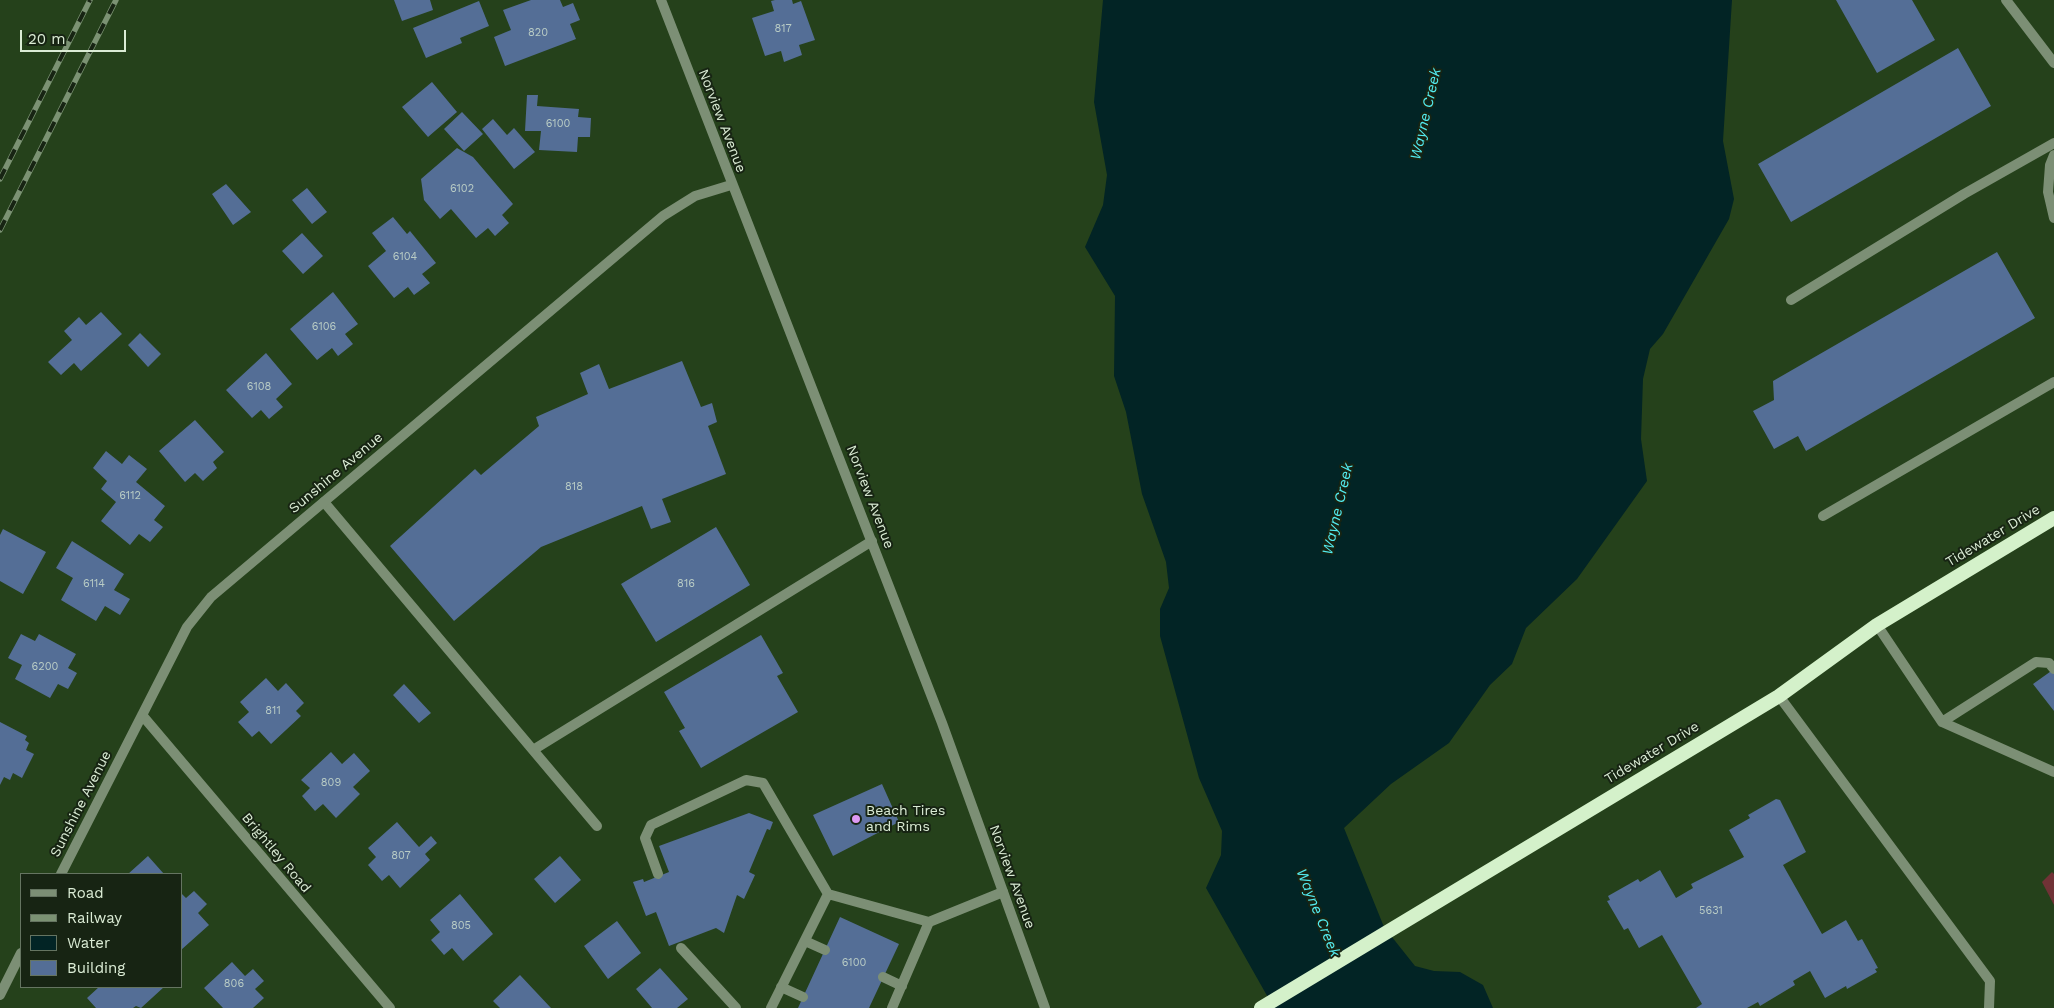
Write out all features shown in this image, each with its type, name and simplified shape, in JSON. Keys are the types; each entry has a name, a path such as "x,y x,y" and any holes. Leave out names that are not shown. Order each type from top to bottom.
{"highway":[{"name":"Tidewater Drive","path":"1261,1008 1779,696 1878,625 2054,518"}],"street":[{"name":"Norview Avenue","path":"661,0 731,185 946,733 1045,1008"},
{"path":"2006,0 2054,62"},
{"path":"1791,300 1964,194 2054,143"},
{"path":"2054,155 2050,165 2048,192 2054,218"},
{"name":"Sunshine Avenue","path":"62,873 187,627 211,596 663,216 696,196 731,185"},
{"path":"1823,516 2054,382"},
{"path":"324,502 597,826"},
{"path":"533,750 872,542"},
{"path":"1878,625 1942,722 2054,772"},
{"path":"1942,722 2036,662 2049,663 2054,668"},
{"path":"1779,696 1990,981 1989,1008"},
{"name":"Brightley Road","path":"142,715 390,1008"},
{"path":"658,874 645,838 651,825 746,780 763,783 828,894 929,922 1003,892"},
{"path":"771,1008 828,894"},
{"path":"892,1008 929,922"},
{"path":"805,940 825,950"},
{"path":"681,948 736,1008"},
{"path":"0,995 20,955"},
{"path":"884,977 902,986"},
{"path":"782,987 803,997"}],"shaded area":[{"path":"2052,872 2054,874 2054,905 2042,882"}],"water":[{"name":"Wayne Creek","path":"1103,0 1732,0 1723,141 1734,199 1729,219 1663,334 1650,349 1643,379 1641,439 1647,481 1577,579 1526,628 1512,664 1490,685 1449,743 1391,784 1344,828 1384,927 1415,966 1434,971 1460,972 1483,985 1493,1008 1274,1008 1206,888 1221,855 1222,831 1199,778 1160,636 1160,609 1169,588 1166,562 1142,494 1126,412 1114,376 1115,296 1085,247 1103,205 1107,175 1094,102"}],"building":[{"path":"394,0 430,0 433,10 402,21"},
{"path":"531,0 560,0 563,7 573,3 580,20 570,24 576,39 505,66 494,37 511,30 503,10"},
{"path":"792,0 793,4 801,1 815,40 799,45 802,55 784,62 781,51 765,56 752,18 774,11 771,1"},
{"path":"1836,0 1912,0 1935,40 1877,73"},
{"path":"479,1 489,26 460,38 462,43 426,58 413,28"},
{"path":"1958,48 1991,106 1791,222 1758,164"},
{"path":"432,82 457,112 428,137 402,107"},
{"path":"527,95 538,95 537,106 579,109 578,117 591,118 590,137 578,137 577,152 539,150 541,131 525,131"},
{"path":"462,112 483,134 464,151 444,129"},
{"path":"493,119 507,135 514,128 535,152 514,169 482,129"},
{"path":"457,148 473,157 513,204 502,215 509,223 495,236 488,228 476,238 451,209 440,219 424,200 421,179"},
{"path":"226,184 251,212 233,225 212,194"},
{"path":"307,188 327,212 312,224 292,200"},
{"path":"393,217 407,234 410,231 436,263 422,274 430,283 414,295 408,287 394,298 368,266 386,251 372,233"},
{"path":"302,233 323,256 303,274 282,251"},
{"path":"1997,252 2035,318 1806,451 1798,436 1774,449 1753,411 1774,400 1773,381"},
{"path":"333,292 358,324 345,334 353,344 338,356 332,348 317,360 290,329"},
{"path":"101,312 122,334 81,371 74,363 61,375 48,362 72,340 64,331 79,317 86,325"},
{"path":"140,333 161,354 148,367 128,345"},
{"path":"266,353 292,384 276,399 283,407 269,419 261,410 252,418 226,390"},
{"path":"682,361 701,407 712,403 717,422 708,426 726,474 662,499 671,522 651,529 642,506 541,547 454,621 390,546 475,469 481,475 539,426 536,417 588,394 580,373 599,364 609,389"},
{"path":"195,420 224,452 213,462 217,468 203,481 195,473 185,482 159,451"},
{"path":"106,451 122,464 129,455 147,469 136,482 165,506 154,520 163,527 150,542 139,534 130,545 101,521 116,502 101,489 107,481 93,468"},
{"path":"716,527 750,585 656,642 621,584"},
{"path":"3,529 46,552 23,594 0,581 0,535"},
{"path":"72,541 124,574 114,590 130,599 120,615 105,606 96,621 61,600 73,578 56,568"},
{"path":"21,634 35,641 39,634 76,654 68,668 77,673 68,689 58,684 50,698 15,679 22,665 8,658"},
{"path":"761,635 783,673 777,676 798,712 701,768 679,731 685,728 664,692"},
{"path":"2054,669 2054,711 2033,684"},
{"path":"266,678 278,691 286,683 304,703 296,711 301,716 271,744 259,731 252,737 238,722 249,712 240,702"},
{"path":"404,684 431,713 419,723 393,695"},
{"path":"0,722 27,736 25,740 29,743 26,750 34,754 22,778 13,773 10,780 4,777 0,785"},
{"path":"331,752 342,764 354,753 370,771 353,787 360,794 336,818 323,804 315,811 302,796 310,788 301,780"},
{"name":"Beach Tires and Rims","path":"882,784 899,822 833,856 813,815"},
{"path":"1776,799 1780,800 1806,852 1783,865 1822,934 1846,920 1858,941 1862,939 1878,968 1875,969 1877,972 1847,989 1846,986 1825,998 1810,971 1793,981 1795,985 1760,1006 1758,1002 1747,1008 1696,1008 1702,1004 1662,935 1639,948 1628,928 1624,930 1607,901 1610,900 1608,896 1638,879 1640,882 1660,870 1676,898 1693,888 1691,884 1744,857 1729,830 1750,818 1748,815"},
{"path":"749,813 773,822 770,830 767,829 749,872 755,875 744,899 737,895 724,933 716,928 669,946 656,912 646,916 633,882 643,879 644,882 669,872 659,846"},
{"path":"397,822 419,847 431,836 437,843 425,854 430,860 400,888 389,875 382,881 368,865 376,857 368,848"},
{"path":"148,856 163,873 129,873"},
{"path":"560,856 581,880 555,903 534,879"},
{"path":"194,891 207,904 198,913 209,925 182,949 182,894 186,898"},
{"path":"460,894 493,934 463,961 452,948 444,955 431,940 440,932 430,920"},
{"path":"840,917 899,944 869,1008 798,1008"},
{"path":"617,921 641,953 608,979 584,946"},
{"path":"232,962 245,976 253,969 264,981 255,989 264,998 253,1008 223,1008 204,988"},
{"path":"660,968 688,999 677,1008 652,1008 636,989"},
{"path":"520,975 551,1008 500,1008 493,1001"},
{"path":"98,988 163,988 141,1008 136,1006 133,1008 96,1008 87,998"}],"railway":[{"path":"0,179 90,0"},
{"path":"0,230 116,0"}],"place":[{"name":"Beach Tires and Rims","path":"856,819"}]}
